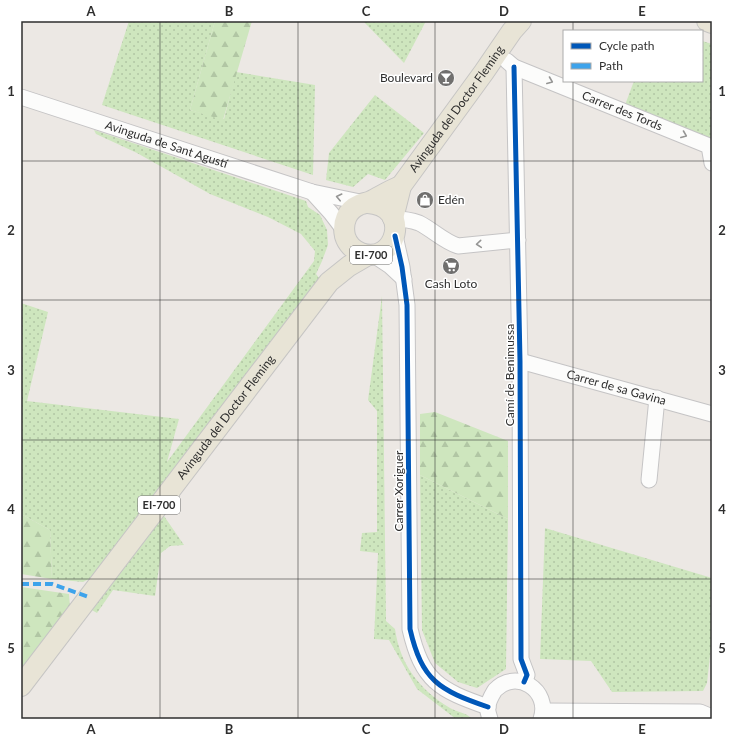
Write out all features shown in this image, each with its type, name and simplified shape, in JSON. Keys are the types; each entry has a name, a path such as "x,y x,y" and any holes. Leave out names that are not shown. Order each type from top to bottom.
{"main road":[{"path":"707,21 712,23"},
{"name":"Avinguda del Doctor Fleming","path":"394,224 401,186 497,53 516,24"},
{"name":"Avinguda del Doctor Fleming","path":"367,203 401,186"},
{"path":"367,203 376,203 383,206 389,211 394,224"},
{"name":"EI-700","path":"367,203 358,205 347,216 344,234 354,250 361,253 370,254 378,253 389,246 394,224"},
{"name":"Avinguda del Doctor Fleming","path":"329,282 338,261 344,234"},
{"name":"Avinguda del Doctor Fleming","path":"21,686 329,282 349,266 370,254"}],"street":[{"name":"Carrer des Tords","path":"497,53 514,67 709,146 712,162"},
{"name":"Camí de Benimussa","path":"514,67 520,361 521,659 527,675 524,682"},
{"name":"Avinguda de Sant Agustí","path":"21,97 312,192 367,203"},
{"name":"Avinguda de Sant Agustí","path":"312,192 331,213 344,234"},
{"path":"394,224 406,219 419,223 449,243 458,246 518,240"},
{"name":"Carrer Xoriguer","path":"394,224 407,305 410,629 414,648 426,672 439,686 489,713"},
{"path":"370,254 390,266 404,279"},
{"name":"Carrer de sa Gavina","path":"520,361 712,414"},
{"path":"649,480 656,398"},
{"path":"489,713 491,695 500,686 512,681 524,682 535,689 542,699 542,715 708,713"}],"green space":[{"path":"129,21 215,21 190,110 224,119 236,72 315,85 313,175 102,105"},
{"path":"215,21 252,21 223,120 190,110"},
{"path":"363,21 426,21 404,63"},
{"path":"703,41 712,44 712,139 625,105 634,82 703,82"},
{"path":"375,95 424,133 385,180 368,174 353,187 326,180 329,153"},
{"path":"94,130 306,201 308,207 320,215 327,230 328,245 316,274 320,279 95,576 83,582 52,579 50,530 21,514 21,303 48,312 27,401 179,419 167,462 314,261 315,251 301,234 268,217 210,194 137,153 96,134"},
{"path":"382,296 386,621 395,629 401,654 413,675 421,685 439,701 472,719 456,719 417,689 389,640 374,639 378,553 360,551 362,533 377,532 377,411 368,400"},
{"path":"435,412 508,441 508,519 420,475 420,414"},
{"path":"420,475 508,519 506,669 477,688 458,682 435,663 422,630"},
{"path":"161,513 184,545 170,546 161,553 155,596 113,590 97,613 90,609"},
{"path":"21,514 50,530 52,579 21,574"},
{"path":"545,528 712,578 712,638 707,683 703,691 612,692 591,661 540,659"},
{"path":"21,587 69,594 70,607 21,673"}],"marked path":[{"path":"21,584 52,584 89,597"}],"cycle path":[{"path":"514,67 520,361 521,659 527,675 524,682"},
{"path":"395,236 402,267 407,305 410,629 420,661 435,681 445,689 457,695 488,707"}],"place":[{"name":"Boulevard","path":"446,78"},
{"name":"Edén","path":"425,200"},
{"name":"Cash Loto","path":"451,266"}]}
